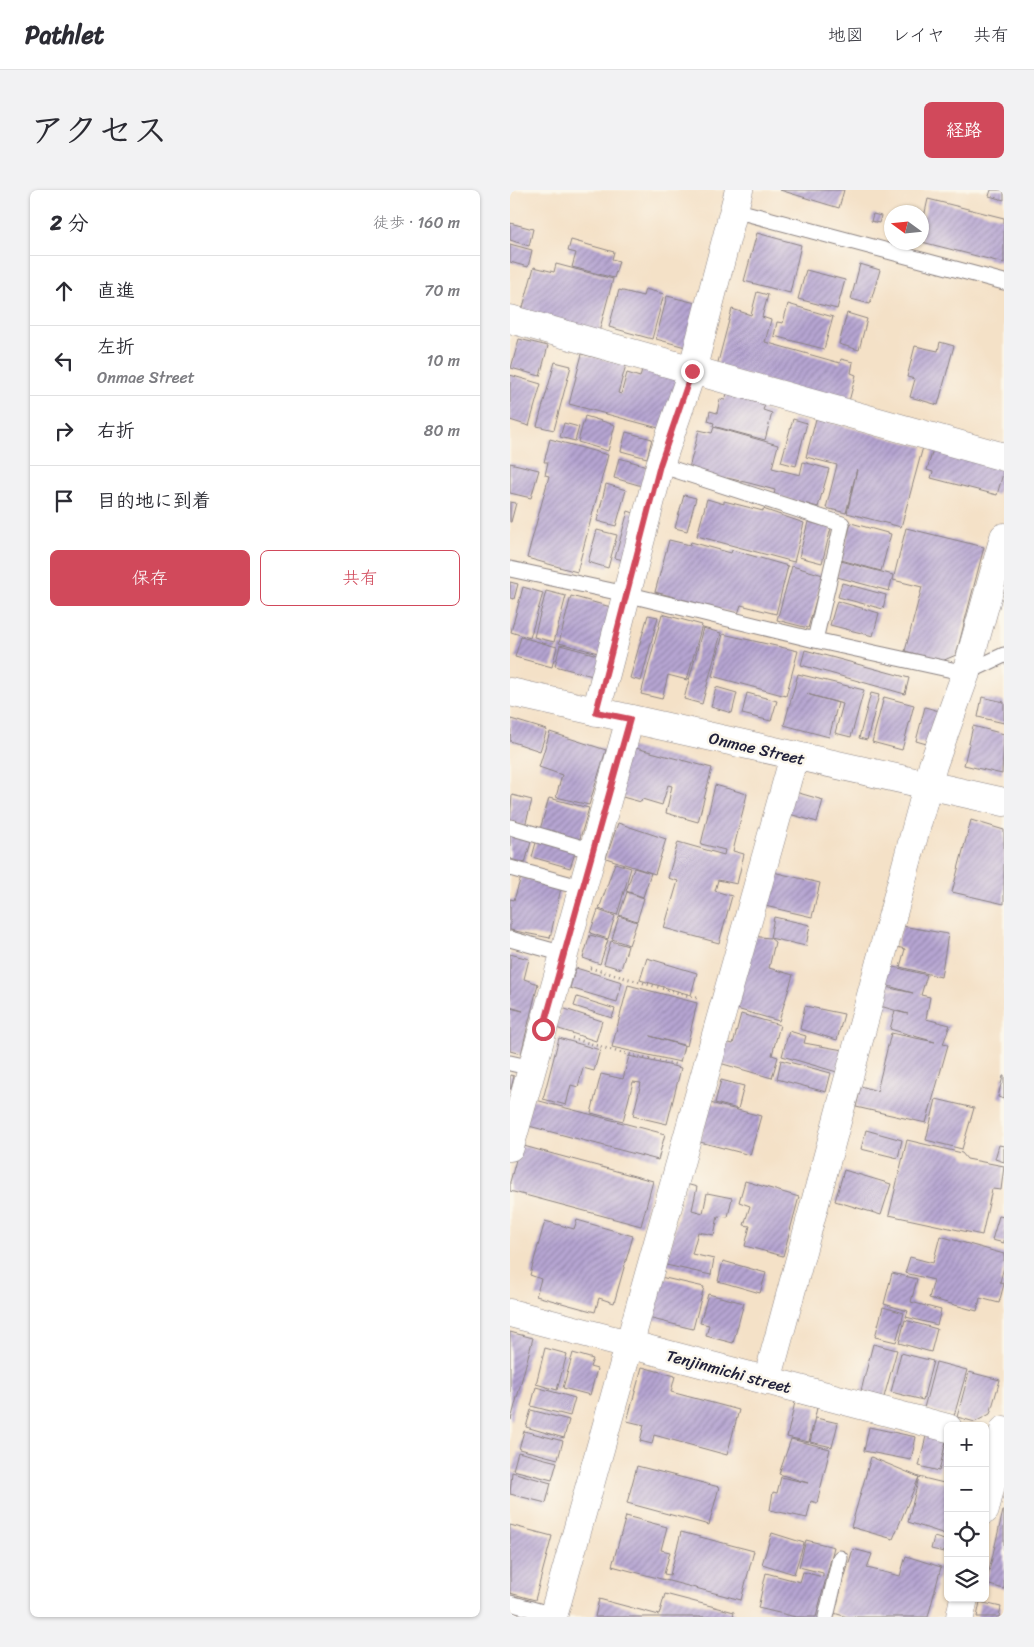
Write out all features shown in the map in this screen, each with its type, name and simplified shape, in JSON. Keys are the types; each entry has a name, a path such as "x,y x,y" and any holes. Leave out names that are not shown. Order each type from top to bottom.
{"street":[{"path":"596,712 660,465 692,371 736,200"},
{"path":"510,319 1004,457"},
{"path":"768,1381 929,784 966,673 1004,537"},
{"name":"Onmae Street","path":"510,692 1004,802"},
{"path":"512,1134 521,1065 543,1029 630,719"},
{"path":"553,1616 794,756"},
{"name":"Tenjinmichi street","path":"510,1313 944,1427"},
{"path":"989,1490 999,1439"},
{"path":"960,1617 963,1602"}],"lane":[{"path":"736,200 1004,282"},
{"path":"660,465 842,524 815,640"},
{"path":"510,569 966,673 1004,655"},
{"path":"510,827 593,851"},
{"path":"510,868 583,888"},
{"path":"510,939 563,957"},
{"path":"826,1617 840,1558"},
{"path":"510,1603 553,1616"}],"path":[{"path":"563,957 724,1006"},
{"path":"543,1029 618,1052 705,1071"}],"building":[{"path":"780,190 844,190 839,208"},
{"path":"991,190 1004,190 1004,200 989,196"},
{"path":"928,199 1004,218 1004,263 929,244 929,205 927,205"},
{"path":"873,214 881,216 879,223 871,221"},
{"path":"510,223 533,229 529,246 510,240"},
{"path":"757,233 801,245 790,293 744,281"},
{"path":"571,240 614,252 612,259 619,261 614,278 572,267 576,253 568,251"},
{"path":"510,244 532,250 528,267 510,262"},
{"path":"556,264 613,279 599,332 522,311 534,267 554,272"},
{"path":"860,264 880,270 870,304 851,299"},
{"path":"806,270 845,280 837,309 798,299"},
{"path":"645,289 664,294 652,339 609,327 619,290 643,296"},
{"path":"757,292 768,295 762,317 771,320 765,342 840,363 841,359 853,362 851,373 856,375 848,405 717,366 732,309 751,315"},
{"path":"667,296 700,304 689,348 656,339"},
{"path":"788,304 833,317 824,349 774,336 777,322 783,323"},
{"path":"847,313 867,319 859,350 839,344"},
{"path":"519,339 548,346 540,376 511,368"},
{"path":"940,342 954,346 938,405 910,397 915,379 907,377 915,346 938,351"},
{"path":"582,354 626,365 618,393 621,394 627,373 640,377 642,369 680,379 666,430 569,404"},
{"path":"555,362 571,366 554,430 537,426"},
{"path":"510,375 541,384 529,426 510,420"},
{"path":"727,394 765,405 763,410 772,413 765,440 713,426 714,423 708,421 710,411 717,413 720,399 725,400"},
{"path":"585,416 615,425 608,451 578,442"},
{"path":"793,419 807,423 796,466 781,462"},
{"path":"816,419 923,447 901,527 847,513 857,469 846,513 826,508 837,465 806,457"},
{"path":"564,423 579,427 575,441 560,437"},
{"path":"714,427 778,445 772,468 800,475 803,462 829,469 818,507 774,495 775,490 749,483 727,478 726,482 688,472 699,430 712,433"},
{"path":"626,432 652,439 647,458 621,451"},
{"path":"550,439 608,455 577,572 527,558 549,476 545,475 548,462 544,462"},
{"path":"934,446 1004,470 997,495 931,478 933,472 927,470"},
{"path":"619,458 647,466 642,486 614,478"},
{"path":"510,463 539,470 531,498 510,493"},
{"path":"606,484 626,490 616,526 597,521"},
{"path":"684,495 696,498 687,531 675,528"},
{"path":"707,499 724,504 724,501 763,511 763,509 804,523 794,562 697,536"},
{"path":"510,502 516,503 511,522 510,522"},
{"path":"628,511 640,515 628,561 615,558"},
{"path":"808,522 831,528 822,563 799,557"},
{"path":"851,523 891,534 881,571 841,560"},
{"path":"906,528 984,547 956,655 942,661 905,651 922,587 893,580"},
{"path":"597,530 617,535 608,568 588,562"},
{"path":"669,540 690,545 691,542 731,553 732,550 788,566 776,614 741,605 738,614 655,592"},
{"path":"841,561 893,575 889,591 837,577"},
{"path":"792,566 823,575 808,628 777,620"},
{"path":"510,582 518,584 514,599 510,598"},
{"path":"842,583 886,595 883,609 838,597"},
{"path":"523,587 543,593 530,638 511,632"},
{"path":"546,591 566,596 554,642 534,637"},
{"path":"571,596 618,609 606,655 559,643"},
{"path":"837,601 879,613 873,636 830,625"},
{"path":"662,614 702,625 687,680 668,675 662,699 641,694"},
{"path":"648,615 658,617 641,681 630,678"},
{"path":"703,628 721,633 702,704 684,699"},
{"path":"723,634 798,651 786,696 712,676"},
{"path":"521,637 557,647 552,667 515,657"},
{"path":"560,645 605,657 600,678 555,666"},
{"path":"805,650 909,678 905,694 801,665"},
{"path":"798,674 864,690 851,737 835,733 843,704 807,694 838,703 829,737 784,725"},
{"path":"716,687 737,693 732,713 711,707"},
{"path":"747,693 777,701 771,721 742,714"},
{"path":"871,693 879,695 867,740 859,738"},
{"path":"884,697 914,705 902,750 872,742"},
{"path":"982,697 1004,702 1004,723 978,717"},
{"path":"925,707 939,711 930,745 916,741"},
{"path":"511,719 547,730 540,751 510,741"},
{"path":"973,726 1004,734 1002,774 964,765"},
{"path":"550,732 606,750 589,805 556,797 562,775 539,767"},
{"path":"628,746 712,768 698,822 666,813 672,786 668,785 662,805 642,799 641,802 615,795"},
{"path":"715,785 747,794 733,851 744,854 737,884 718,880 715,891 732,896 719,943 664,928 678,881 668,878 678,842 724,855 725,850 701,844"},
{"path":"792,791 823,800 817,822 786,813"},
{"path":"512,795 532,800 525,826 510,822"},
{"path":"549,798 589,808 578,845 539,833"},
{"path":"971,820 1004,830 1004,904 952,892"},
{"path":"618,823 666,839 655,874 606,858"},
{"path":"510,829 533,835 525,863 510,859"},
{"path":"537,839 576,850 570,868 532,857"},
{"path":"615,863 631,868 617,915 599,909"},
{"path":"634,868 651,873 643,897 626,891"},
{"path":"773,872 820,883 812,917 765,906"},
{"path":"521,877 561,888 550,938 510,930 510,899 514,900"},
{"path":"627,892 644,898 637,921 619,915"},
{"path":"598,910 615,916 608,939 590,933"},
{"path":"619,916 637,922 629,945 612,939"},
{"path":"774,917 810,925 806,946 770,938"},
{"path":"902,926 948,934 941,977 900,967 905,949 897,947"},
{"path":"590,935 608,940 600,964 583,958"},
{"path":"751,936 770,938 775,942 769,968 793,975 779,1021 733,1008"},
{"path":"611,941 628,946 621,969 604,964"},
{"path":"510,954 529,959 524,979 538,984 521,1054 510,1051 510,1008 523,1011 510,1007"},
{"path":"647,958 697,973 691,995 640,980"},
{"path":"882,964 927,975 921,995 930,997 926,1019 950,1025 943,1044 948,1045 926,1123 856,1107 861,1086 877,1091 891,1033 935,1042 890,1029 895,1011 908,1014 880,1006 885,987 913,993 878,983"},
{"path":"576,968 622,982 617,1002 570,988"},
{"path":"628,985 697,1003 687,1046 650,1036 684,1046 680,1062 612,1047"},
{"path":"577,997 615,1009 612,1018 574,1006"},
{"path":"805,1006 844,1014 837,1040 800,1029"},
{"path":"562,1008 602,1021 596,1041 556,1028"},
{"path":"741,1014 780,1025 772,1055 778,1057 772,1078 716,1062 722,1041 733,1044"},
{"path":"789,1031 806,1036 804,1043 843,1050 837,1072 782,1056"},
{"path":"559,1038 600,1050 594,1071 583,1068 578,1087 571,1085 566,1105 543,1099"},
{"path":"629,1056 681,1068 667,1124 633,1116 641,1083 633,1082 623,1121 591,1113 601,1074 623,1079"},
{"path":"781,1060 831,1073 826,1092 777,1079"},
{"path":"510,1075 514,1076 511,1089 510,1089"},
{"path":"1004,1076 1004,1099 998,1097"},
{"path":"721,1080 744,1086 738,1109 715,1103"},
{"path":"532,1099 665,1134 658,1160 525,1125"},
{"path":"936,1099 974,1108 962,1149 926,1140"},
{"path":"710,1103 761,1116 750,1155 700,1142"},
{"path":"866,1130 902,1140 898,1158 861,1149"},
{"path":"907,1140 962,1153 967,1159 1004,1166 1001,1190 992,1189 982,1235 889,1215"},
{"path":"520,1145 653,1181 641,1226 510,1191 510,1182"},
{"path":"999,1145 1004,1146 1004,1162 995,1159"},
{"path":"844,1170 891,1184 881,1215 835,1201"},
{"path":"745,1181 799,1197 783,1256 745,1246 750,1226 744,1225 750,1206 739,1202"},
{"path":"686,1184 697,1187 692,1210 703,1213 707,1193 732,1198 728,1217 718,1216 714,1235 698,1232 692,1254 714,1259 711,1275 666,1265"},
{"path":"999,1216 1004,1217 1004,1243 992,1240"},
{"path":"577,1220 633,1236 614,1303 599,1298 595,1312 536,1296 541,1279 530,1275 545,1221 574,1229"},
{"path":"940,1236 1004,1254 1004,1267 1000,1282 1004,1284 999,1303 980,1298 977,1311 929,1298 934,1280 905,1273 910,1257 933,1263"},
{"path":"723,1261 766,1273 760,1293 718,1281"},
{"path":"892,1273 917,1279 911,1302 941,1310 937,1325 906,1317 908,1311 884,1304"},
{"path":"656,1276 704,1287 693,1329 648,1318"},
{"path":"708,1294 744,1303 733,1343 706,1336 709,1325 700,1323"},
{"path":"883,1307 904,1313 896,1342 875,1337"},
{"path":"905,1320 937,1329 931,1352 899,1343"},
{"path":"510,1332 533,1338 511,1420 510,1419"},
{"path":"873,1344 897,1350 884,1397 861,1391"},
{"path":"545,1348 567,1354 557,1390 536,1384"},
{"path":"573,1353 593,1359 590,1367 597,1369 590,1395 563,1388"},
{"path":"901,1353 933,1361 923,1400 891,1392"},
{"path":"936,1362 967,1370 954,1416 924,1408"},
{"path":"642,1367 675,1376 671,1392 739,1410 727,1455 654,1435 652,1444 640,1441 644,1425 627,1421"},
{"path":"969,1372 1000,1380 990,1414 975,1422 957,1417"},
{"path":"536,1387 575,1398 570,1416 531,1406"},
{"path":"795,1402 817,1408 809,1442 787,1437"},
{"path":"531,1410 569,1420 564,1438 526,1427"},
{"path":"816,1418 838,1423 832,1447 810,1442"},
{"path":"869,1427 916,1437 911,1460 864,1451"},
{"path":"524,1431 563,1441 558,1459 519,1449"},
{"path":"926,1436 944,1440 939,1471 919,1466"},
{"path":"791,1439 830,1449 817,1503 811,1501 807,1518 770,1510 773,1492 777,1493 781,1477 808,1483 779,1474"},
{"path":"518,1452 557,1462 552,1480 513,1470"},
{"path":"871,1457 919,1477 893,1539 851,1527"},
{"path":"637,1466 719,1487 709,1525 627,1503"},
{"path":"512,1472 551,1483 546,1503 510,1494"},
{"path":"919,1477 944,1483 944,1534 908,1522"},
{"path":"1004,1511 1004,1589 989,1585 989,1571"},
{"path":"626,1516 667,1527 661,1550 670,1552 664,1574 670,1575 681,1532 754,1551 741,1600 612,1566"},
{"path":"510,1525 552,1536 535,1600 510,1593"},
{"path":"772,1533 804,1543 794,1574 762,1564"},
{"path":"934,1537 944,1540 944,1552 931,1549"},
{"path":"806,1540 834,1547 816,1617 796,1617 758,1608 766,1573 800,1582 803,1572 823,1577 823,1573 799,1567"},
{"path":"853,1549 872,1554 867,1568 900,1576 906,1556 941,1567 928,1617 847,1617 834,1613"},
{"path":"665,1594 734,1612 733,1617 595,1617 599,1599 659,1615"},
{"path":"980,1602 1001,1607 999,1617 977,1617"}],"route":[{"path":"543,1029 630,719 596,712 660,465 692,371"}]}
